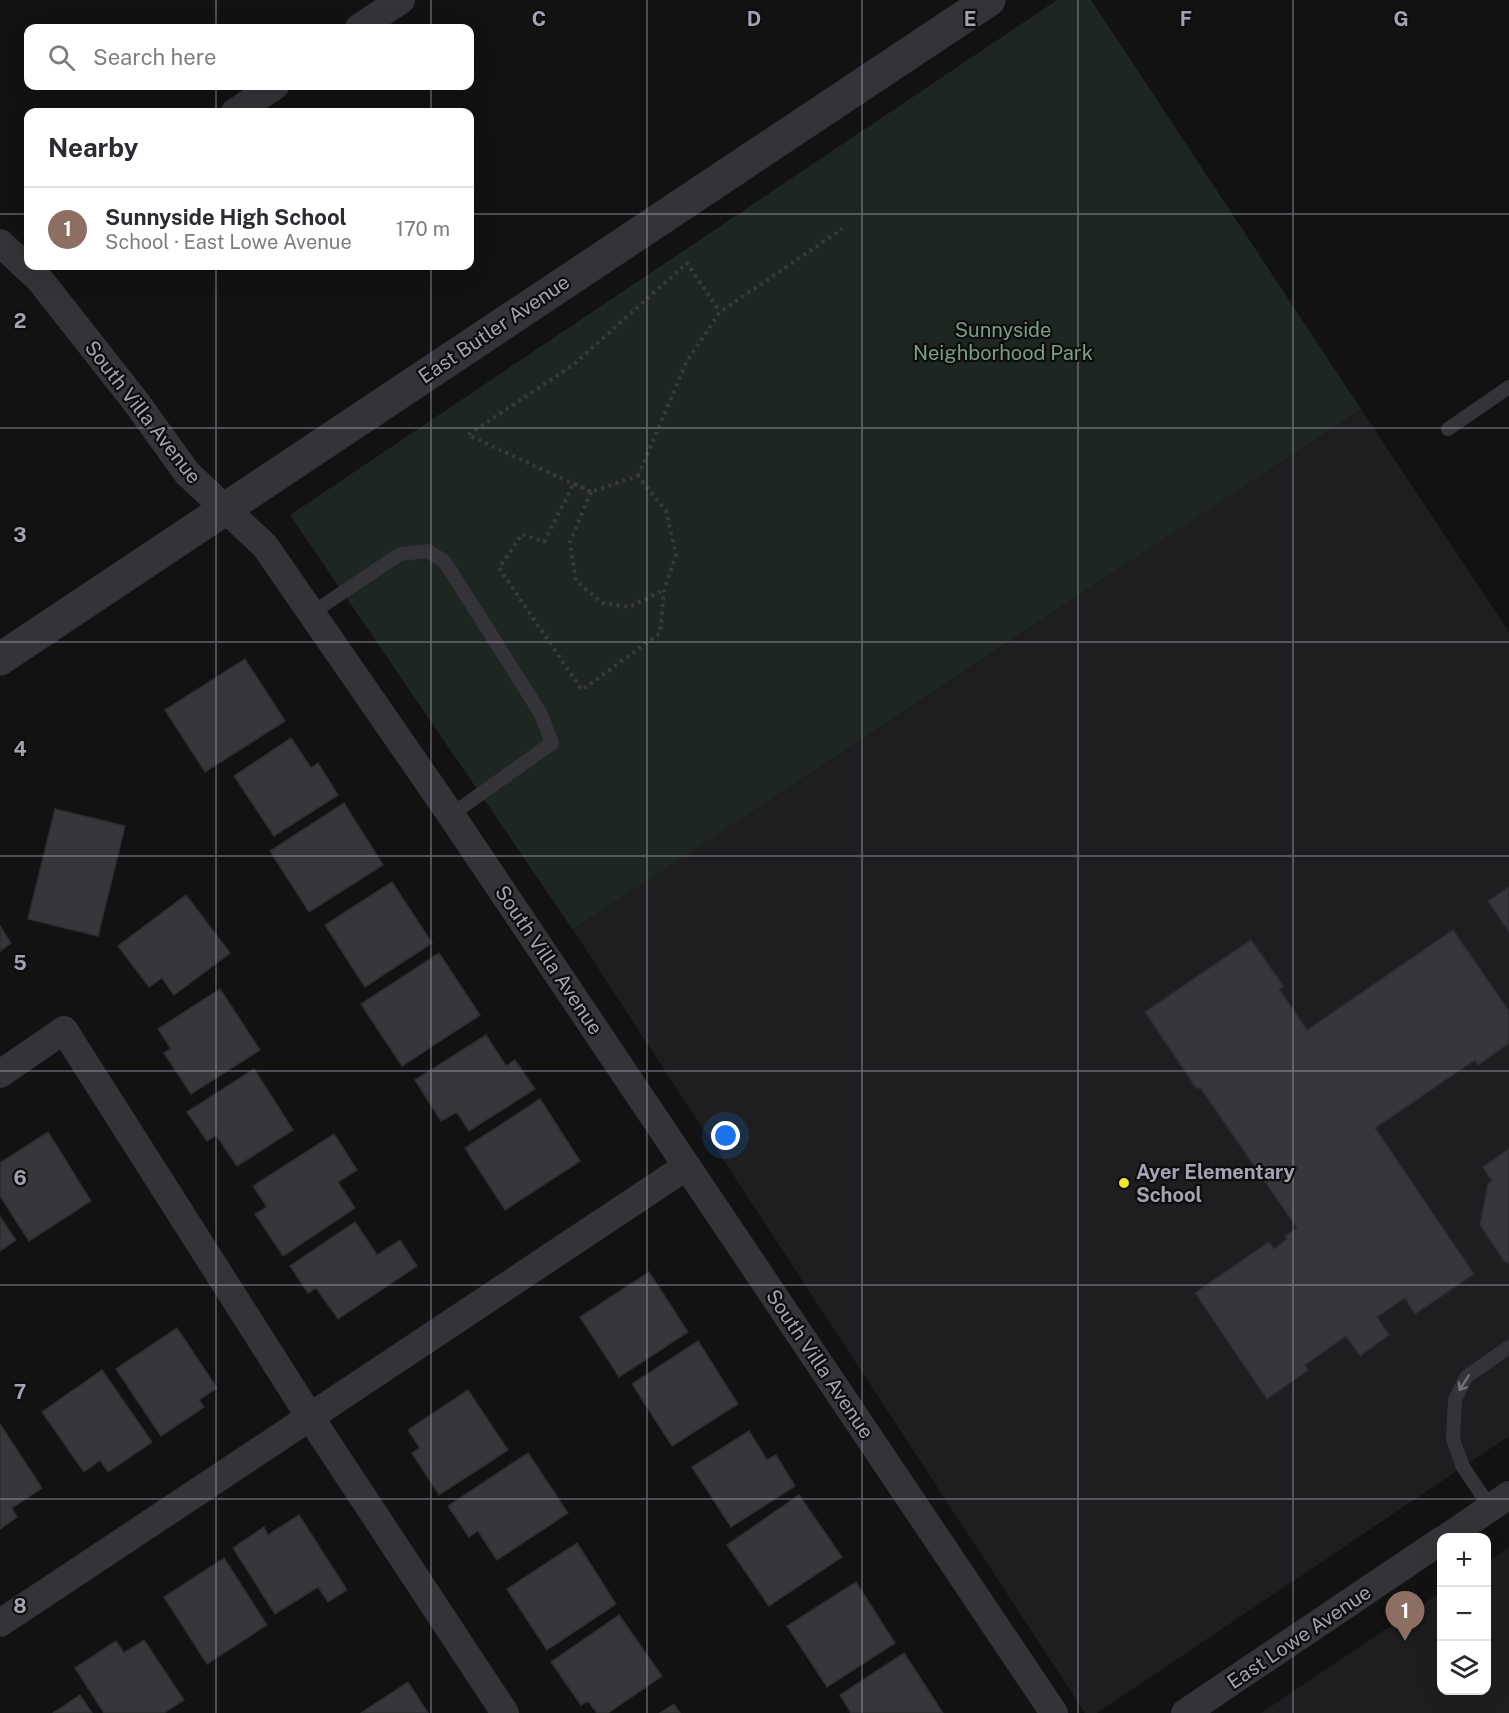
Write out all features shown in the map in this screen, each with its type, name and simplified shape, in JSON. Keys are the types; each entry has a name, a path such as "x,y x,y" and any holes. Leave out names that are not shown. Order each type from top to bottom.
{"street":[{"path":"365,24 401,0"},
{"name":"East Butler Avenue","path":"0,659 989,0"},
{"path":"241,108 269,90"},
{"name":"South Villa Avenue","path":"0,243 24,258"},
{"name":"South Villa Avenue","path":"48,273 187,473 265,546 312,613 451,815 1054,1713"},
{"path":"0,1074 64,1030 310,1417 505,1713"},
{"path":"0,1623 687,1166"},
{"path":"1453,1533 1500,1501"},
{"name":"East Lowe Avenue","path":"1185,1713 1437,1543"}],"lane":[{"path":"1448,429 1509,387"},
{"path":"312,613 400,554 428,551 445,562 541,714 552,743 451,815"},
{"path":"1500,1501 1463,1467 1453,1439 1455,1400 1466,1377 1509,1347"}],"path":[{"path":"720,312 687,263 573,365 468,435 591,492 638,476 687,361 720,312 843,229"},
{"path":"591,492 573,483 544,542 522,534 500,568 582,690 660,633 663,590 676,555 666,511 638,476"},
{"path":"591,492 570,542 576,581 602,603 629,608 663,590"}],"shaded area":[{"name":"Ayer Elementary School","path":"1361,409 1509,632 1509,1436 1097,1713 1085,1713 573,930"},
{"path":"1509,1547 1509,1713 1261,1713 1437,1595 1437,1695 1491,1695 1491,1559"}],"green space":[{"name":"Sunnyside Neighborhood Park","path":"1057,0 1091,0 1361,409 573,930 290,515"}],"building":[{"path":"245,659 285,721 205,772 165,710"},
{"path":"291,738 311,768 318,763 338,795 274,836 234,776"},
{"path":"344,803 383,865 309,912 270,851"},
{"path":"55,809 125,826 98,936 28,919"},
{"path":"392,882 432,943 365,987 325,925"},
{"path":"1509,887 1509,932 1488,901"},
{"path":"186,895 230,953 174,995 162,978 149,987 118,946"},
{"path":"0,926 11,943 0,951"},
{"path":"1453,930 1509,1011 1509,1043 1478,1065 1475,1060 1375,1128 1474,1274 1415,1314 1405,1298 1377,1317 1389,1335 1360,1356 1346,1336 1305,1365 1308,1370 1267,1399 1195,1293 1269,1242 1274,1249 1287,1239 1285,1236 1297,1228 1200,1087 1197,1089 1145,1012 1251,940 1284,987 1279,989 1307,1030"},
{"path":"439,953 480,1015 402,1066 361,1004"},
{"path":"220,989 260,1050 191,1094 164,1053 171,1049 158,1029"},
{"path":"486,1035 506,1066 515,1060 535,1089 469,1131 457,1112 441,1121 415,1080"},
{"path":"254,1069 293,1130 237,1166 216,1135 207,1141 187,1112"},
{"path":"540,1099 580,1161 505,1210 465,1148"},
{"path":"48,1132 91,1201 29,1241 0,1196 0,1163"},
{"path":"334,1134 357,1170 338,1182 355,1208 283,1256 255,1214 267,1207 253,1186"},
{"path":"1509,1149 1509,1263 1505,1262 1480,1225 1488,1184 1492,1181 1483,1167"},
{"path":"0,1217 16,1240 0,1251"},
{"path":"355,1222 377,1255 400,1240 417,1266 338,1319 316,1288 308,1293 290,1266"},
{"path":"649,1272 688,1332 619,1377 580,1317"},
{"path":"177,1328 217,1388 199,1400 204,1407 161,1436 116,1369"},
{"path":"698,1341 738,1404 672,1446 632,1384"},
{"path":"102,1370 152,1442 108,1472 100,1460 84,1472 42,1412"},
{"path":"468,1390 508,1450 439,1495 412,1453 420,1448 408,1430"},
{"path":"0,1424 42,1488 12,1508 17,1517 0,1529"},
{"path":"749,1431 767,1460 776,1455 795,1486 731,1527 692,1467"},
{"path":"528,1453 568,1513 497,1560 478,1531 469,1537 448,1506"},
{"path":"799,1495 842,1557 769,1606 727,1545"},
{"path":"299,1515 347,1590 328,1602 318,1587 275,1614 233,1548 264,1527 268,1535"},
{"path":"577,1543 616,1604 547,1650 507,1589"},
{"path":"224,1558 267,1625 207,1664 164,1597"},
{"path":"856,1582 895,1643 827,1687 787,1626"},
{"path":"619,1615 662,1676 608,1713 597,1713 588,1701 581,1705 551,1662"},
{"path":"144,1640 184,1700 164,1713 104,1713 75,1668 116,1641 124,1653"},
{"path":"904,1653 943,1713 851,1713 840,1695"},
{"path":"408,1682 428,1713 361,1713"},
{"path":"80,1695 92,1713 53,1713"},
{"path":"674,1704 680,1713 660,1713"}],"place":[{"name":"Ayer Elementary School","path":"1124,1183"},
{"name":"Sunnyside High School","path":"1405,1641"}]}
